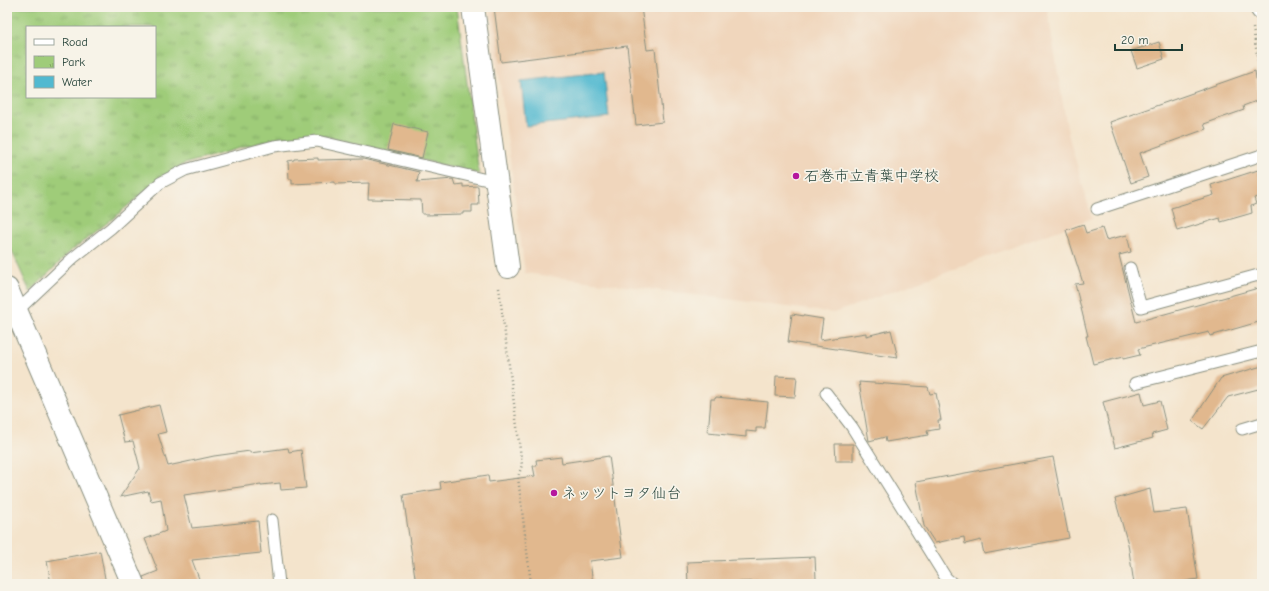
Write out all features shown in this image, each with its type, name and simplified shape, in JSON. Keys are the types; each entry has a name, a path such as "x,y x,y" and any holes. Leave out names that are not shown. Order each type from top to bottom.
{"street":[{"path":"473,7 508,267"},
{"path":"7,289 132,584"}],"lane":[{"path":"17,311 73,258 111,228 160,183 185,170 274,146 317,141 496,182"},
{"path":"1097,209 1262,155"},
{"path":"1130,268 1141,307 1262,274"},
{"path":"1135,383 1262,351"},
{"path":"826,393 852,427 946,578 953,584"},
{"path":"1242,428 1262,423"},
{"path":"272,520 279,584"}],"path":[{"path":"1258,12 1262,87"},
{"path":"508,267 498,278 522,465 518,476 531,584"}],"shaded area":[{"name":"石巻市立青葉中学校","path":"490,7 1047,7 1068,134 1092,218 834,313 525,273"}],"green space":[{"path":"7,7 457,7 479,174 315,134 273,139 184,164 160,178 115,217 72,250 30,292 7,240"}],"water":[{"path":"604,72 609,117 526,126 521,81"}],"building":[{"path":"494,7 641,7 647,50 655,49 663,122 636,125 627,46 501,62"},
{"path":"1159,42 1164,59 1137,68 1131,51"},
{"path":"1255,71 1259,100 1243,106 1244,110 1204,124 1206,129 1140,153 1148,177 1131,183 1110,122"},
{"path":"394,124 428,132 422,158 388,150"},
{"path":"318,158 318,160 363,159 419,172 417,182 453,179 455,185 463,184 463,187 478,186 479,205 472,205 472,212 463,212 463,214 425,215 422,214 421,200 368,199 369,183 335,184 335,182 292,184 292,179 289,179 288,161 294,159"},
{"path":"1258,170 1262,184 1262,196 1254,198 1256,204 1251,206 1252,213 1221,222 1220,218 1177,231 1171,208 1214,195 1211,185"},
{"path":"1083,224 1086,233 1102,228 1106,240 1127,235 1131,252 1119,255 1136,322 1262,287 1262,321 1210,336 1209,332 1138,349 1140,355 1123,359 1123,357 1093,364 1086,336 1088,336 1075,284 1083,283 1066,230"},
{"path":"792,314 823,319 820,340 866,333 866,336 891,330 898,358 788,342"},
{"path":"1262,366 1262,388 1228,397 1203,429 1192,421 1221,378"},
{"path":"776,376 797,377 795,397 775,396"},
{"path":"859,382 928,387 930,394 936,393 941,420 938,420 939,429 927,431 928,435 886,442 885,437 869,441"},
{"path":"1141,392 1144,405 1160,401 1167,430 1152,434 1153,438 1115,448 1103,402"},
{"path":"716,397 768,402 765,428 756,428 756,432 746,431 746,437 708,433 711,399 715,399"},
{"path":"159,405 166,432 158,434 168,466 214,456 250,451 250,453 288,448 289,452 301,450 306,488 281,490 280,483 261,484 184,495 192,528 258,521 261,553 192,560 201,584 145,584 143,577 158,571 145,539 166,531 161,499 151,501 148,491 120,497 140,468 133,441 125,442 118,415"},
{"path":"835,444 853,444 853,461 836,461"},
{"path":"609,456 623,557 590,561 593,584 416,584 403,495 441,489 440,482 488,475 489,482 535,476 533,466 537,466 536,460 561,457 562,463"},
{"path":"1053,457 1069,538 984,554 981,540 965,544 964,537 935,543 924,526 916,482"},
{"path":"1150,489 1154,513 1187,509 1198,579 1169,584 1134,584 1128,544 1115,499"},
{"path":"100,551 106,584 51,584 47,561"},
{"path":"815,557 816,579 688,584 687,562"}],"place":[{"name":"石巻市立青葉中学校","path":"796,176"},
{"name":"ネッツトヨタ仙台","path":"554,493"}]}
